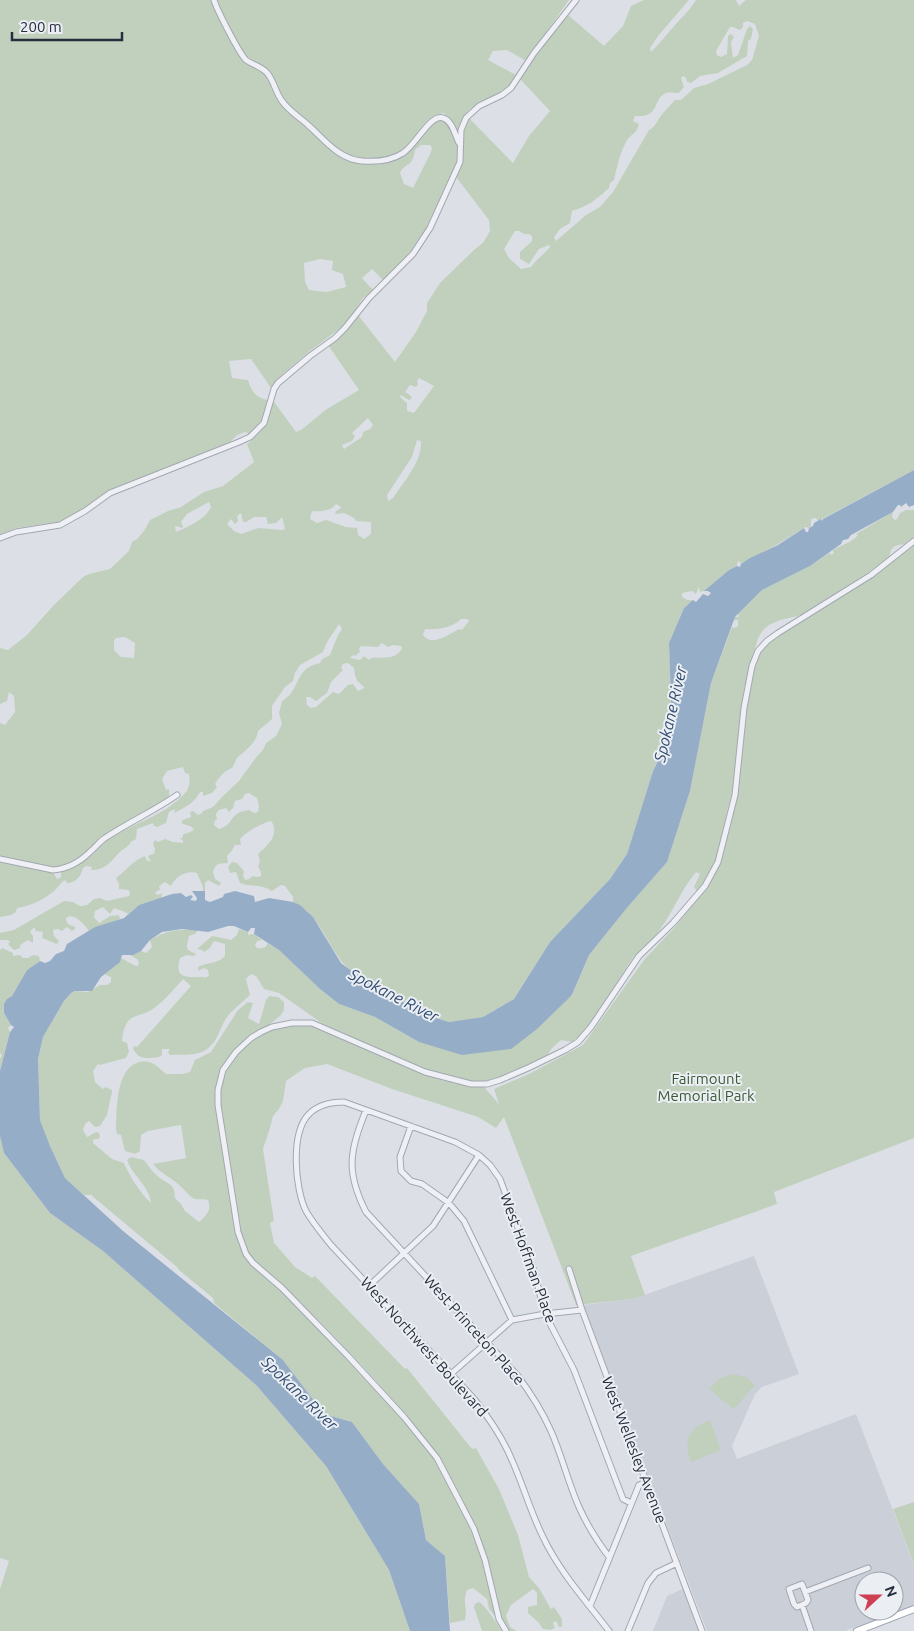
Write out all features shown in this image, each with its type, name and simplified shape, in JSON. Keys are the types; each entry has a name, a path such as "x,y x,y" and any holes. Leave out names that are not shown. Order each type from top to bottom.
{"main road":[{"path":"857,1631 914,1610"}],"street":[{"path":"214,0 241,55 264,70 283,103 340,154 363,161 394,158 404,153 415,143 430,122 436,117 443,117 449,121 460,145"},
{"path":"0,538 16,532 60,525 85,511 110,493 250,436 264,423 274,389 278,383 340,333 369,298 413,254 430,228 460,162 460,130 466,118 479,106 502,95 511,88 534,53 576,0"},
{"path":"506,1631 499,1619 485,1560 474,1529 437,1458 404,1417 348,1356 246,1254 238,1232 219,1119 218,1090 223,1070 236,1052 251,1038 272,1027 292,1024 312,1023 425,1072 471,1084 487,1084 507,1077 578,1042 591,1027 639,956 673,923 705,886 718,862 736,795 747,685 758,651 778,633 871,574 914,540"},
{"path":"0,859 53,870 61,869 72,865 90,852 103,839 156,810 176,795"},
{"name":"West Northwest Boulevard","path":"366,1110 344,1102 333,1102 320,1106 308,1115 300,1128 297,1163 300,1194 306,1210 314,1224 331,1245 475,1400 499,1434 511,1458 543,1538 554,1559 609,1631"},
{"name":"West Hoffman Place","path":"366,1110 455,1142 478,1155 490,1165 500,1179 534,1271 545,1314 574,1370 623,1498 631,1503"},
{"name":"West Princeton Place","path":"366,1110 354,1139 352,1150 352,1171 356,1193 366,1212 517,1375 536,1402 552,1433 579,1507 592,1534 609,1557"},
{"path":"410,1126 400,1157 402,1171 411,1180 422,1184 449,1203 464,1221 512,1320"},
{"path":"370,1285 432,1226 449,1203 478,1155"},
{"name":"West Wellesley Avenue","path":"569,1269 582,1310 702,1631"},
{"path":"451,1374 512,1320 582,1310"},
{"path":"590,1606 638,1485 646,1482"},
{"path":"628,1631 648,1583 656,1573 677,1563"},
{"path":"805,1592 868,1568"},
{"path":"802,1584 805,1592 808,1600 802,1605 795,1606 789,1589 802,1584"},
{"path":"802,1605 812,1631"}],"shaded area":[{"path":"754,1256 799,1374 762,1387 755,1394 732,1446 737,1459 856,1414 914,1565 914,1605 904,1609 904,1571 854,1571 854,1621 872,1621 845,1631 707,1631 583,1305 633,1299"},
{"path":"683,1589 699,1631 653,1631 667,1596"}],"green space":[{"path":"0,0 211,0 230,34 239,55 245,62 264,72 280,103 334,152 351,162 366,164 395,160 432,122 441,119 448,123 458,146 458,160 426,228 410,252 384,281 372,269 362,278 373,290 363,298 347,323 306,354 277,379 271,388 251,359 229,361 232,378 248,380 255,393 268,400 263,420 258,427 249,434 245,432 237,435 230,442 109,491 83,510 59,522 16,528 0,534","holes":["421,145 430,145 432,148 413,188 404,184 400,173 410,163 415,150","320,259 333,261 332,270 343,274 346,287 327,292 309,290 305,282 304,263"]},
{"path":"217,0 569,0 526,61 507,50 493,51 488,60 516,75 505,89 470,109 461,122 458,132 451,119 444,113 436,115 425,124 408,148 401,153 374,160 348,155 332,146 311,124 290,107 279,91 272,74 262,65 244,54 219,8"},
{"path":"644,0 689,0 658,36 650,48 651,52 696,0 736,0 739,6 746,0 914,0 914,470 818,521 816,518 811,519 811,526 809,528 805,527 741,564 739,561 737,566 729,570 704,591 700,592 699,587 696,594 692,591 682,593 682,597 687,600 693,600 684,608 669,643 671,701 662,753 653,771 627,854 610,879 550,942 514,999 483,1017 449,1022 423,1014 349,969 341,961 311,915 293,902 293,897 285,886 281,885 272,891 263,887 240,883 236,872 230,873 228,867 232,862 237,863 244,871 245,880 253,876 261,876 258,867 260,861 258,854 269,844 273,836 274,827 270,821 246,833 240,839 241,845 235,845 227,856 228,863 217,865 213,872 215,879 221,883 219,886 208,880 205,883 205,891 203,891 197,873 185,873 176,879 171,886 165,882 159,886 160,890 155,892 158,895 162,893 161,898 139,905 128,914 114,908 110,914 103,907 95,911 94,917 99,923 110,916 119,915 120,919 89,931 76,918 66,918 67,922 75,927 75,929 72,931 67,927 62,931 58,929 53,930 54,936 59,941 57,944 42,938 43,932 36,931 34,927 30,932 33,936 33,943 28,940 20,945 20,948 14,950 8,944 10,942 8,940 0,940 0,933 14,930 64,901 73,902 80,906 87,905 94,899 100,898 107,901 129,896 130,892 128,890 119,889 116,878 140,858 145,856 147,861 151,861 148,857 154,854 153,844 155,840 158,842 165,839 183,843 183,840 180,839 183,837 183,834 194,830 192,827 181,823 183,820 191,817 190,812 193,811 198,815 213,807 239,781 263,750 266,743 276,736 282,724 279,713 282,701 291,693 304,671 310,666 320,663 322,659 330,655 342,629 339,624 323,652 300,665 293,681 285,687 272,706 272,719 258,731 253,742 237,758 232,768 220,776 215,784 217,787 212,793 203,796 203,792 200,792 186,807 174,813 175,809 169,812 166,823 157,827 153,823 137,829 136,839 104,867 91,870 92,867 86,866 79,876 70,883 67,883 65,880 41,900 17,908 16,912 11,915 0,917 0,861 53,872 57,879 61,877 61,871 75,866 91,856 107,840 159,813 177,801 187,791 190,779 189,774 185,773 183,767 167,771 162,779 166,790 169,789 169,798 109,834 82,857 68,866 47,868 0,857 0,723 5,725 15,712 14,696 9,692 7,701 0,704 0,648 8,650 26,636 83,577 110,569 129,551 132,542 144,531 150,520 181,507 204,492 223,486 254,462 247,444 263,429 272,399 296,432 327,409 359,390 328,345 339,337 358,315 395,362 416,332 427,311 427,303 440,283 483,243 490,231 489,220 456,177 462,161 464,126 469,118 513,163 529,136 550,111 520,79 533,58 567,14 604,46 623,26 631,6","holes":["747,21 755,24 759,36 752,60 747,65 708,84 694,88 681,100 675,100 649,130 613,192 600,207 586,215 556,241 554,237 560,229 570,223 572,211 592,202 609,188 610,183 614,180 627,140 638,128 639,124 633,121 635,116 649,114 653,111 659,99 666,93 679,93 684,87 681,78 683,76 687,82 691,83 700,76 718,73 747,56 748,41 751,39 753,29 750,26 747,29 738,55 733,58 731,42 734,37 731,34 728,36 727,54 721,57 717,55 716,51 730,27 740,30 743,27 743,23","515,231 532,236 532,241 520,252 520,259 529,264 539,249 549,245 550,247 531,267 521,269 509,258 504,249","419,378 434,386 414,413 407,411 407,403 400,397 401,395 409,400 412,398 405,392 410,385 416,387","368,418 373,425 370,429 363,432 362,437 344,449 342,445 352,441 355,436 352,433","417,440 421,441 421,449 415,464 393,498 388,501 387,495 412,457","209,502 211,507 201,519 176,532 176,526 183,527 181,522 187,514","336,504 341,507 335,514 344,513 356,521 371,522 371,534 364,539 358,535 357,528 346,527 326,520 317,523 310,519 312,511 329,510","241,513 243,522 254,517 266,517 268,524 276,523 282,517 285,529 258,528 241,534 234,531 227,524 231,519 235,524 238,521 237,516","461,619 468,619 469,621 462,630 460,629 436,640 427,639 423,635 425,629 440,629","125,637 135,643 134,658 121,657 114,650 116,638","382,643 388,647 393,645 401,646 402,648 400,652 389,657 371,658 369,660 364,656 360,660 350,658 360,652 361,646 378,647","348,663 354,668 356,679 364,688 358,691 353,684 348,685 339,694 333,692 316,707 311,708 307,705 306,697 316,701 327,693 331,682 343,670 341,668 343,664","249,793 257,798 258,812 254,813 249,810 240,812 228,824 219,829 214,825 215,820 217,820 216,814 219,810 226,808 229,812 233,808 235,801 242,799 245,794"]},
{"path":"906,510 914,510 914,537 904,544 895,546 891,550 889,557 802,615 780,620 763,630 758,638 744,688 733,789 719,851 711,870 697,891 694,887 700,874 696,872 659,931 633,958 597,1015 572,1042 561,1040 552,1048 547,1056 521,1069 486,1082 473,1082 415,1066 323,1024 279,993 264,989 256,976 251,974 246,979 250,995 227,1017 216,1039 207,1049 190,1055 170,1055 168,1052 170,1049 162,1049 162,1055 159,1057 148,1058 141,1057 133,1049 134,1046 137,1047 191,986 183,979 158,1005 130,1019 127,1023 122,1041 127,1043 129,1052 126,1058 98,1064 93,1071 95,1082 103,1089 105,1087 112,1090 112,1092 107,1115 100,1126 95,1127 89,1121 85,1124 83,1130 87,1137 96,1132 99,1133 100,1137 93,1140 93,1143 112,1159 124,1163 136,1184 151,1203 148,1192 127,1160 131,1157 144,1160 155,1174 173,1187 175,1198 185,1211 199,1222 209,1210 208,1200 193,1198 153,1164 186,1158 181,1125 148,1131 141,1135 140,1151 135,1154 125,1151 121,1135 117,1134 116,1129 117,1101 121,1081 131,1066 143,1061 154,1064 166,1074 190,1072 195,1060 211,1052 238,1010 248,1002 253,1003 248,1018 259,1024 269,996 278,997 284,1002 284,1010 281,1015 227,1060 217,1090 232,1207 245,1254 283,1291 392,1406 433,1456 467,1521 486,1571 496,1613 494,1615 489,1609 487,1599 473,1588 467,1590 465,1620 450,1623 445,1556 426,1540 419,1504 383,1464 352,1422 324,1414 283,1360 214,1303 213,1298 91,1195 84,1195 65,1178 40,1120 38,1059 43,1037 64,1001 71,993 76,991 88,992 100,985 107,985 111,982 111,977 104,974 119,962 121,958 138,966 137,959 130,955 141,951 146,953 152,947 150,940 167,932 179,930 198,930 195,934 189,936 187,946 188,950 196,954 180,958 179,970 186,977 205,978 209,976 208,970 204,968 198,971 198,967 222,959 225,956 225,944 214,941 210,948 204,952 197,949 212,936 231,940 237,935 239,929 248,932 248,935 254,934 262,940 257,941 255,945 257,948 264,948 267,943 279,950 320,989 339,1004 375,1017 419,1042 572,996 589,955 667,862 690,791 711,683 732,627 738,626 738,620 734,620 735,617 739,617 738,614 762,590 810,566 829,553 832,555 834,552 832,551 853,540 858,535 856,534 893,512 892,517 895,520 900,513"},
{"name":"Fairmount Memorial Park","path":"914,544 914,1138 774,1192 777,1204 631,1256 645,1295 633,1299 576,1305 504,1117 496,1128 478,1117 392,1089 327,1064 305,1068 286,1081 283,1101 273,1116 263,1149 274,1221 270,1223 274,1243 295,1267 312,1278 315,1276 405,1369 407,1368 472,1449 476,1448 499,1489 518,1535 529,1577 539,1588 551,1609 554,1607 562,1619 562,1627 559,1627 556,1621 553,1623 555,1628 550,1630 543,1629 528,1613 528,1607 537,1605 537,1593 533,1589 511,1605 506,1616 510,1627 517,1631 509,1631 500,1615 485,1555 473,1524 451,1479 434,1451 396,1403 351,1353 304,1306 261,1269 248,1254 241,1232 220,1109 221,1087 224,1075 228,1066 235,1058 248,1044 258,1037 268,1031 279,1028 302,1025 327,1030 424,1074 445,1081 484,1087 499,1104 494,1089 531,1073 583,1045 644,960 675,927 705,889 720,863 730,829 740,775 747,703 754,664 760,652 769,641 856,586"},
{"path":"2,948 13,953 13,956 20,955 23,958 28,958 33,955 39,956 40,961 27,970 12,996 7,999 4,1013 11,1025 8,1028 10,1032 0,1071 2,1055 0,1053 0,950"},
{"path":"0,1136 4,1153 50,1213 103,1251 257,1386 326,1466 389,1570 410,1631 0,1631 0,1589 9,1561 0,1558"},
{"path":"733,1374 746,1377 755,1385 735,1408 732,1408 709,1389 720,1378"},
{"path":"710,1420 720,1448 719,1451 691,1462 688,1447 689,1436 697,1427"},
{"path":"914,1502 914,1564 893,1509"},
{"path":"479,1602 502,1631 482,1631 474,1607"}],"water":[{"name":"Spokane River","path":"914,470 914,505 909,507 906,503 901,507 898,505 893,512 851,535 848,539 843,540 841,544 810,566 762,590 735,617 711,683 690,791 667,862 589,955 572,995 537,1029 511,1049 462,1055 419,1042 375,1017 339,1004 320,989 279,950 254,934 255,928 251,928 248,932 234,926 208,932 182,929 162,932 150,940 141,951 133,955 122,955 120,962 101,977 92,991 75,991 71,993 64,1001 43,1037 38,1059 40,1120 65,1178 123,1231 283,1360 324,1414 352,1422 383,1464 419,1504 426,1540 445,1556 450,1631 410,1631 389,1570 326,1466 257,1386 103,1251 50,1213 4,1153 0,1136 0,1071 10,1032 14,1027 4,1013 4,1004 12,996 27,970 40,961 45,963 50,961 56,954 64,951 67,944 95,927 124,918 139,905 172,894 181,893 186,897 191,895 193,897 190,900 196,901 197,898 192,891 205,891 205,900 210,902 223,897 224,894 235,891 254,896 255,902 269,898 300,905 313,917 341,963 423,1014 449,1022 483,1017 514,999 550,942 610,879 627,854 653,771 662,753 671,701 669,643 684,608 693,600 696,602 703,594 708,596 711,593 704,591 729,570 737,566 740,567 741,564 750,558 778,545 804,528 808,532 814,523 821,519 822,521"}]}
